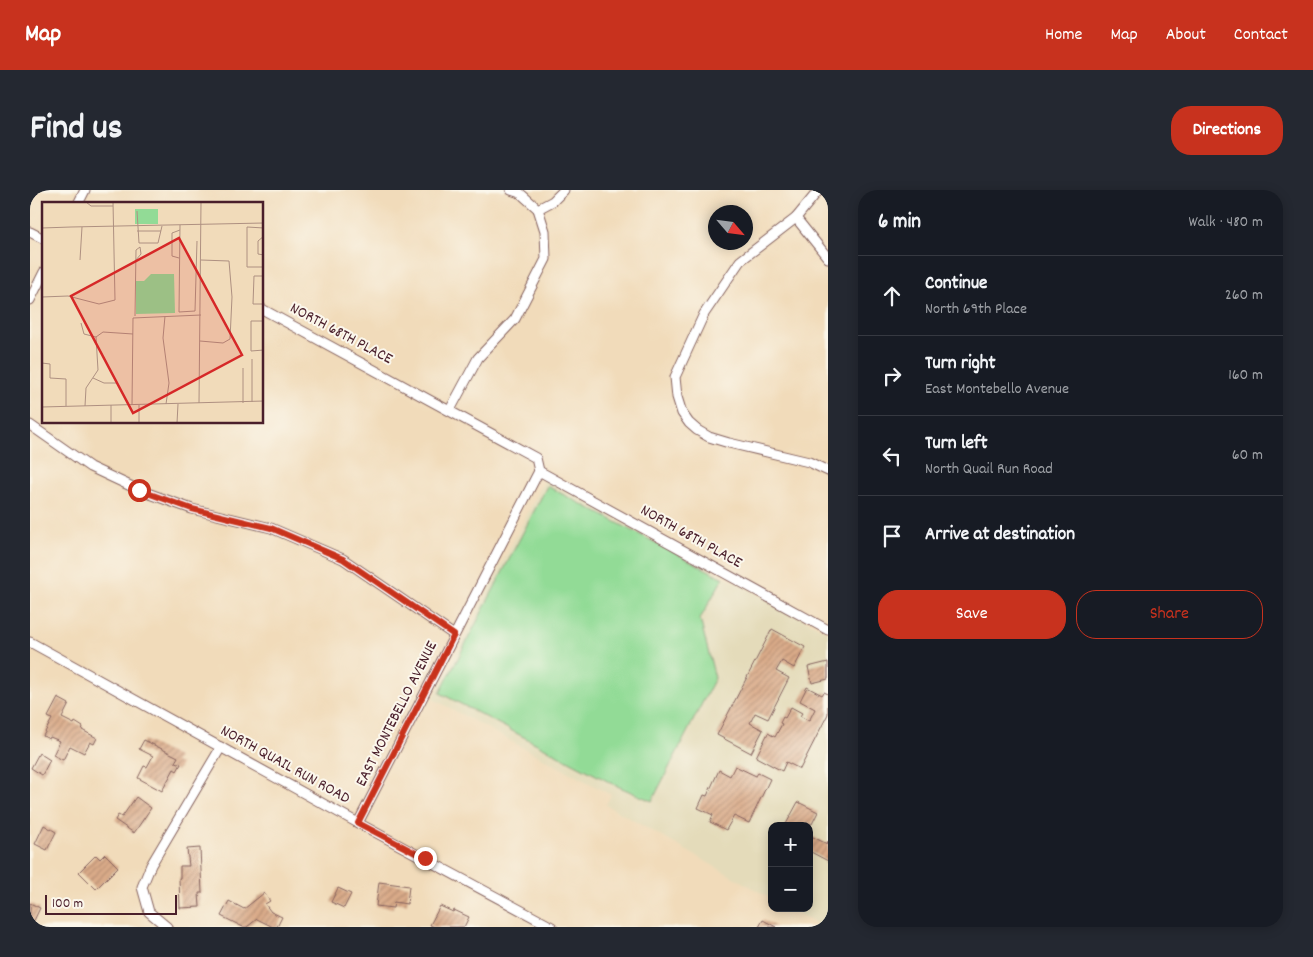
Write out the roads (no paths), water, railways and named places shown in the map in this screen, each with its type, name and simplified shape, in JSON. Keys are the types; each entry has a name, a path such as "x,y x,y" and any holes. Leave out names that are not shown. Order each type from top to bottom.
{"street":[{"path":"79,202 85,190"},
{"path":"450,410 478,358 515,319 546,258 545,231 538,209 520,194 511,190"},
{"path":"538,209 553,201 564,190"},
{"path":"819,190 796,218 740,261 704,314 675,377 677,397 682,413 697,430 709,437 809,462 828,471"},
{"path":"796,218 828,258"},
{"path":"30,232 42,238"},
{"path":"30,300 42,276"},
{"name":"NORTH 68TH PLACE","path":"264,310 536,458 539,471 828,630"},
{"path":"30,425 90,467 139,490 192,509 271,528 343,559 454,635"},
{"name":"EAST MONTEBELLO AVENUE","path":"358,823 539,471"},
{"name":"NORTH QUAIL RUN ROAD","path":"30,642 358,823 552,927"},
{"path":"166,927 148,912 142,887 151,865 221,747"}]}
